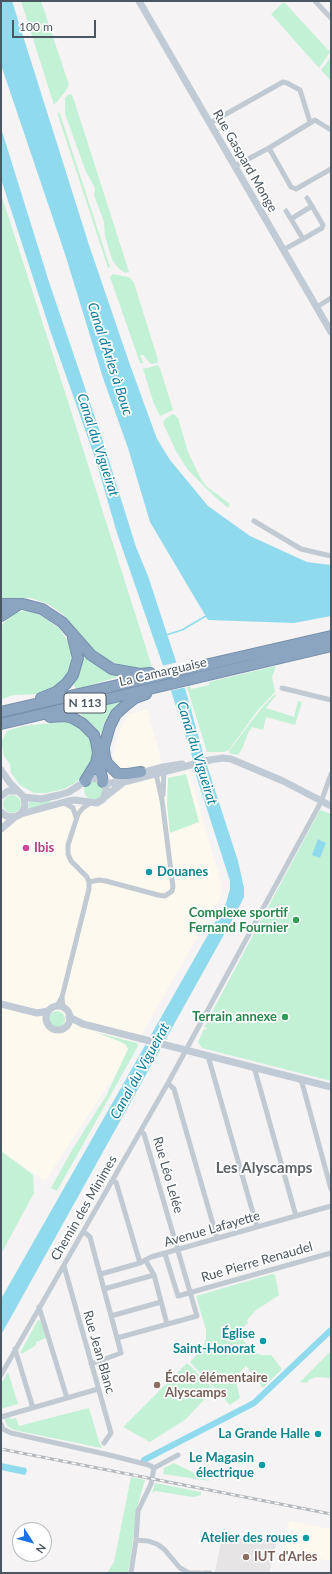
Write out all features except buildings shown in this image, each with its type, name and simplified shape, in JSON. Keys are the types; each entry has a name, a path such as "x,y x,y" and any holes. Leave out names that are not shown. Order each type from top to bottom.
{"highway":[{"path":"1,604 33,606 50,614 62,622 91,656 112,669 140,674 161,680 187,674"},
{"path":"1,616 18,605"},
{"path":"4,711 56,692 66,684 73,675 78,658 73,636"},
{"name":"La Camarguaise","path":"241,662 331,636"},
{"name":"La Camarguaise","path":"187,674 241,662 331,646"},
{"path":"103,783 99,764 104,743 116,714 135,698 161,680 187,674"},
{"name":"La Camarguaise","path":"4,711 161,680"},
{"name":"La Camarguaise","path":"5,723 161,680"},
{"path":"5,723 24,722 55,716 64,716 73,718 83,724 94,735 98,753 96,763 85,781"},
{"path":"104,743 105,758 111,769 122,775 141,772"}],"main road":[{"name":"Rue Gaspard Monge","path":"139,1 331,332"},
{"path":"1,812 6,816 18,815 75,800 90,803 100,802 128,781 223,758 231,759 283,781 331,806"},
{"path":"1,770 17,791 24,797 41,799 69,792 85,781 94,778 103,783 112,783 141,772 169,765 190,765"},
{"path":"103,783 106,796"},
{"path":"1,796 8,791 17,791"},
{"path":"1,829 18,815 25,806 24,797"},
{"path":"1,1004 37,1013 60,1007 67,1011 69,1017 67,1025 63,1029 55,1030 37,1013"},
{"path":"46,1021 48,1011"},
{"path":"69,1017 83,1024 331,1087"},
{"path":"67,1025 83,1024"}],"street":[{"path":"315,1 331,18"},
{"path":"210,123 283,82 287,82 300,90 310,122"},
{"path":"235,166 269,148 315,120 331,130"},
{"path":"269,148 291,187 296,189 331,169"},
{"path":"283,250 322,228 323,225 307,198"},
{"path":"291,219 312,206"},
{"path":"286,211 303,239"},
{"path":"317,307 331,298"},
{"path":"254,522 301,549 331,556"},
{"path":"282,688 331,700"},
{"path":"89,882 99,880 158,895 165,896 170,894 173,887 160,773"},
{"name":"Chemin des Minimes","path":"1,1375 168,1083 321,802 331,774"},
{"path":"63,802 73,808 76,818"},
{"path":"60,1007 89,889 87,877 71,861 68,854 68,845 76,818 83,808 90,803"},
{"path":"208,1056 257,1227"},
{"path":"254,1067 296,1216"},
{"path":"301,1079 331,1189"},
{"path":"168,1083 174,1089 217,1238"},
{"name":"Rue Léo Lelée","path":"141,1131 144,1134 197,1316 167,1324"},
{"path":"113,1181 116,1182 140,1263"},
{"name":"Avenue Lafayette","path":"101,1274 146,1261 151,1257 331,1206"},
{"path":"84,1232 90,1237 121,1353 92,1364"},
{"name":"Rue Pierre Renaudel","path":"190,1293 331,1253"},
{"path":"165,1254 178,1296 190,1293"},
{"path":"117,1338 167,1324 154,1275 146,1261"},
{"name":"Rue Jean Blanc","path":"64,1266 111,1433 104,1443"},
{"path":"104,1289 154,1275"},
{"path":"111,1316 161,1302"},
{"path":"39,1307 67,1398"},
{"path":"15,1349 33,1408"},
{"path":"1,1417 98,1389"},
{"path":"1,1424 3,1429 11,1433 138,1462 152,1467 178,1455"},
{"path":"130,1573 136,1540 138,1511 151,1484 152,1467"},
{"path":"136,1540 148,1541 157,1544 164,1549 180,1568 189,1572 200,1573"},
{"path":"204,1573 210,1573"}],"shaded area":[{"path":"147,709 166,777 189,772 222,886 220,898 140,1037 45,1181 1,1151 1,814 22,814 61,807 91,807 105,804 125,785 113,755 119,733 127,715"},
{"name":"Atelier des roues","path":"289,1521 331,1529 331,1561 284,1551"},
{"name":"IUT d'Arles","path":"223,1532 277,1542 269,1573 215,1572"}],"green space":[{"path":"21,1 41,1 69,85 54,105"},
{"path":"284,2 330,52 319,68 271,14"},
{"path":"331,57 331,81 321,70"},
{"path":"71,94 129,272 125,273 117,267 112,259 105,236 104,222 94,195 95,189 86,172 65,114 65,98"},
{"path":"57,112 60,114 110,267 108,268"},
{"path":"1,194 152,667 140,670 125,667 108,660 92,650 63,614 48,604 31,598 1,599"},
{"path":"113,274 128,277 134,283 158,360 157,363 152,364 143,355 140,355 143,363 140,363 110,277"},
{"path":"158,365 173,410 160,416 154,404 143,369"},
{"path":"173,414 178,418 188,452 201,479 206,486 230,504 228,508 188,470 176,451 163,423 165,419"},
{"path":"26,610 42,616 59,628 71,646 72,663 66,678 58,685 38,694 14,695 2,699 1,626 12,614"},
{"path":"83,656 117,675 115,678 76,689 73,683 82,663"},
{"path":"276,666 272,677 275,692 257,711 229,750 224,752 207,752 187,687 190,686 191,689 209,685 209,682"},
{"path":"275,694 276,695 266,708 294,717 298,701 302,702 295,725 266,717 263,730 252,727 238,755 229,753 260,710"},
{"path":"124,700 113,710 104,724 102,734 81,715 82,709"},
{"path":"71,721 90,736 94,749 92,762 84,775 75,783 64,789 46,793 34,793 20,785 11,773 10,764 4,756 1,742 7,731 23,726"},
{"path":"186,774 199,822 170,833 167,805 168,778"},
{"path":"94,780 101,783 104,790 101,797 94,800 87,797 84,790 87,783"},
{"path":"12,795 18,798 21,804 18,810 12,813 6,810 3,804 6,798"},
{"path":"29,800 50,801 52,802 29,809"},
{"name":"Complexe sportif Fernand Fournier","path":"320,810 331,814 331,1081 202,1048 198,1042 204,1029 206,1030 207,1028 204,1027"},
{"path":"54,1011 60,1011 65,1016 63,1025 60,1027 54,1027 49,1022 49,1016"},
{"path":"95,1032 137,1043 138,1046 57,1191 51,1188 72,1150 106,1096 128,1049 126,1045 121,1042"},
{"path":"1,1151 33,1175 34,1193 1,1254"},
{"path":"272,1274 275,1275 279,1295 255,1311 247,1320 248,1323 242,1328 242,1336 243,1340 252,1351 261,1355 271,1355 282,1369 263,1388 246,1366 235,1377 240,1398 230,1405 190,1362 203,1348 206,1339 206,1330 196,1296"},
{"path":"38,1320 42,1321 46,1338 36,1342 36,1345 22,1354 20,1352"},
{"path":"331,1351 331,1378 316,1377 309,1380 307,1383 300,1382"},
{"path":"187,1363 214,1389 186,1419 150,1442 123,1427"},
{"path":"8,1372 18,1404 1,1409 1,1384"},
{"path":"89,1408 100,1445 102,1446 101,1448 14,1430 7,1426 4,1418 16,1418 19,1426"},
{"path":"174,1463 210,1481 163,1474 164,1468"},
{"path":"131,1477 145,1480 138,1504 129,1568 127,1573 107,1573 114,1562"},
{"path":"155,1483 201,1492 201,1495 193,1497 155,1491 152,1493"}],"water":[{"name":"Canal d'Arles à Bouc","path":"1,1 12,1 89,245 157,439 170,460 208,506 250,536 307,562 331,565 331,616 294,623 208,620 150,522 128,448 103,378 65,254 1,65"},
{"name":"Canal du Vigueirat","path":"1,128 49,282 101,435 136,547 148,576 187,695 203,753 238,861 244,888 244,897 1,1335 1,1299 226,903 230,889 230,881 162,663 117,533 96,461 51,333 1,179"},
{"path":"318,839 326,843 320,858 312,855"},
{"path":"1,1463 26,1468 27,1471 25,1475 1,1470"}],"pier":[{"path":"179,662 187,687 169,691 161,666"},
{"path":"148,1035 168,1040 162,1049 143,1045"}],"waterway":[{"path":"166,635 182,630 206,616"},
{"path":"144,1460 254,1403 331,1330"}],"railway":[{"path":"1,1449 331,1514"}],"place":[{"name":"Ibis","path":"26,848"},
{"name":"Douanes","path":"149,872"},
{"name":"Complexe sportif Fernand Fournier","path":"296,920"},
{"name":"Terrain annexe","path":"285,1017"},
{"name":"Église Saint-Honorat","path":"263,1341"},
{"name":"École élémentaire Alyscamps","path":"157,1385"},
{"name":"La Grande Halle","path":"318,1434"},
{"name":"Le Magasin électrique","path":"262,1465"},
{"name":"Atelier des roues","path":"306,1538"},
{"name":"IUT d'Arles","path":"246,1557"}],"district":[{"name":"Les Alyscamps","path":"264,1168"}]}
